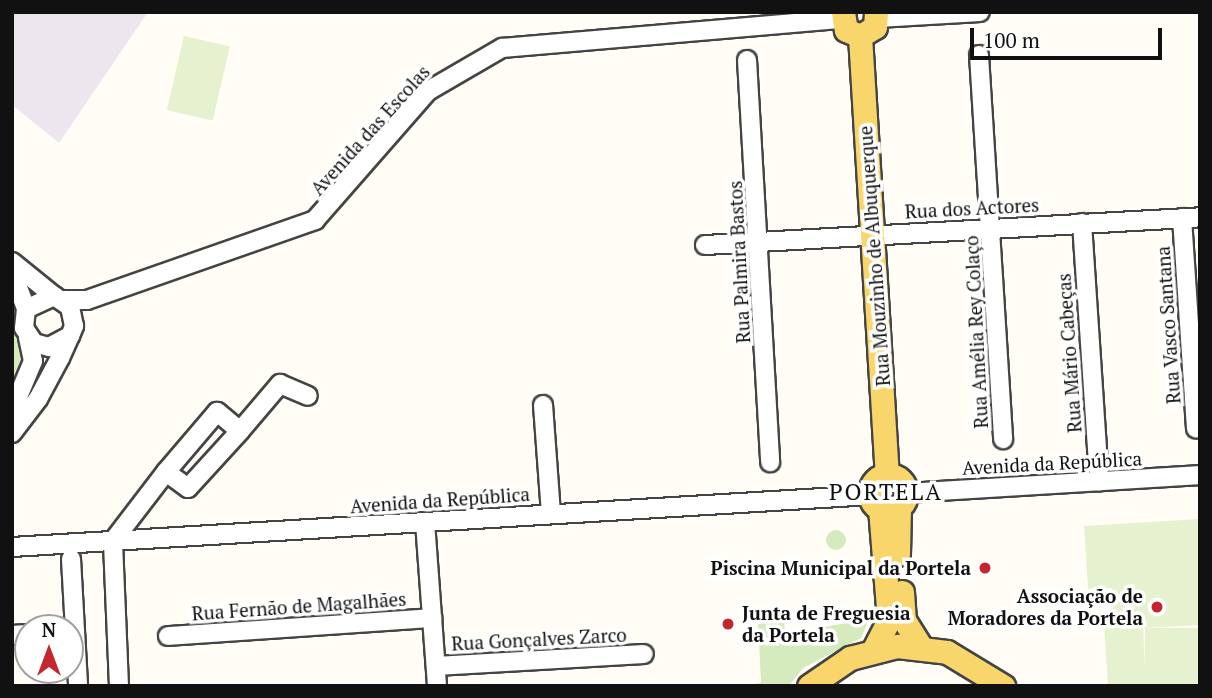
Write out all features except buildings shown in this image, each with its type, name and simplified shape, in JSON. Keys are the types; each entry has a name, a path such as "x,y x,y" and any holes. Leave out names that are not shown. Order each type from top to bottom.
{"main road":[{"path":"843,16 846,30 860,36 872,31 877,15"},
{"name":"Rua Mouzinho de Albuquerque","path":"860,36 887,475 873,484 889,501"},
{"path":"889,501 904,620 921,647"},
{"path":"874,649 889,620 889,501"},
{"path":"809,686 835,665 874,649 921,647 962,658 1003,686"}],"street":[{"path":"877,15 980,12"},
{"name":"Avenida das Escolas","path":"59,298 87,300 315,220 428,91 495,50 531,41 843,16"},
{"name":"Rua Amélia Rey Colaço","path":"979,55 1003,439"},
{"name":"Rua Palmira Bastos","path":"747,60 760,242 770,462"},
{"name":"Rua dos Actores","path":"705,245 1191,217"},
{"name":"Rua Vasco Santana","path":"1191,217 1196,429"},
{"name":"Rua Mário Cabeças","path":"1082,223 1099,481"},
{"path":"12,262 59,298 74,316 70,336 12,433"},
{"path":"12,272 26,309 33,361 12,411"},
{"path":"26,309 41,296 59,298"},
{"path":"28,337 50,347 70,336"},
{"path":"166,472 188,488 281,384 308,396"},
{"path":"543,405 551,514"},
{"path":"119,686 113,541 217,412 240,431"},
{"name":"Avenida da República","path":"12,547 551,514 889,501 1099,481 1200,475"},
{"path":"425,522 437,686"},
{"path":"71,559 73,614"},
{"name":"Rua Fernão de Magalhães","path":"168,636 432,618"},
{"name":"Rua Gonçalves Zarco","path":"436,666 644,654"}],"shaded area":[{"path":"12,12 148,12 59,143 12,105"}],"green space":[{"path":"184,36 230,47 213,121 167,110"},
{"path":"12,290 24,355 12,395"},
{"name":"Associação de Moradores da Portela","path":"1200,519 1200,625 1143,628 1146,686 1108,686 1104,624 1114,624 1112,588 1088,589 1084,526"},
{"path":"836,530 843,533 846,540 843,547 836,550 829,547 826,540 829,533"},
{"path":"784,618 785,634 869,619 861,638 803,668 789,686 734,686 761,683 758,620"},
{"path":"1145,628 1200,628 1200,686 1145,686"}],"place":[{"name":"Piscina Municipal da Portela","path":"985,568"},
{"name":"Associação de Moradores da Portela","path":"1157,607"},
{"name":"Junta de Freguesia da Portela","path":"728,624"}],"district":[{"name":"PORTELA","path":"886,492"}]}
